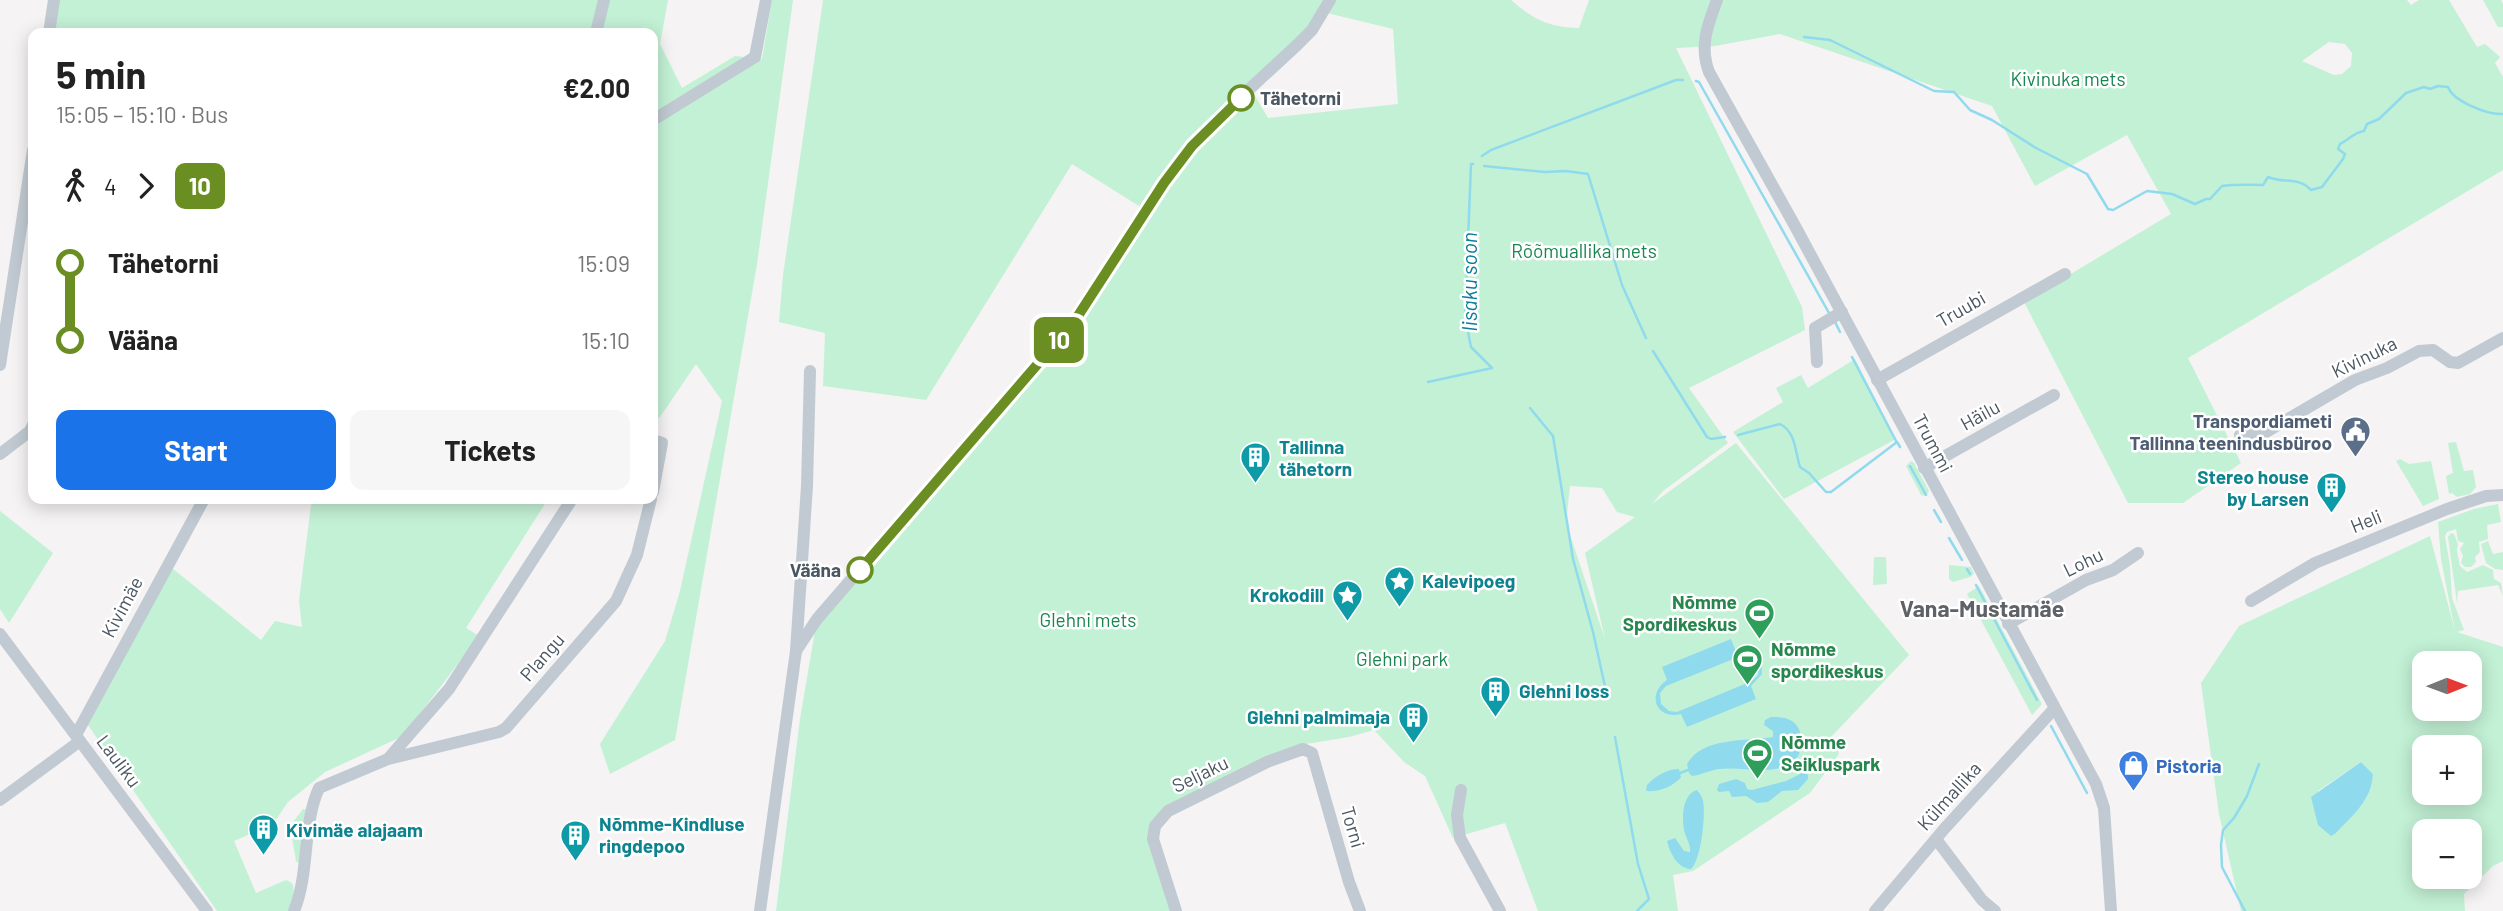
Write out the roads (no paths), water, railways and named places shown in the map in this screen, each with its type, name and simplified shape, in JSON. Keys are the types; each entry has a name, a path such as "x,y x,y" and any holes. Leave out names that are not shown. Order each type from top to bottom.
{"street":[{"path":"50,28 54,0"},
{"path":"597,28 604,0"},
{"path":"658,117 755,57 766,0"},
{"path":"796,650 817,619 1074,322 1164,183 1192,146 1218,118 1296,46 1311,30 1330,0"},
{"name":"Trummi","path":"1717,0 1706,32 1706,63 2096,784 2104,807 2111,911"},
{"path":"0,365 2,330 28,179"},
{"name":"Truubi","path":"1877,380 2065,274"},
{"path":"1817,362 1815,328 1842,312"},
{"name":"Kivinuka","path":"2240,435 2266,432 2356,380 2419,351 2432,350 2450,362 2458,363 2503,338"},
{"path":"760,911 796,650 807,486 810,371"},
{"name":"Häilu","path":"1924,468 2054,395"},
{"path":"0,454 28,433"},
{"path":"658,442 662,443 658,465"},
{"name":"Heli","path":"2251,601 2315,563 2447,509 2486,496 2503,495"},
{"name":"Kivimäe","path":"0,800 78,738 153,589 201,504"},
{"name":"Plangu","path":"388,759 449,689 569,504"},
{"name":"Plangu","path":"294,911 306,858 314,798 319,788 388,759 506,728 616,601 637,555 650,504"},
{"name":"Lohu","path":"2008,624 2138,553"},
{"name":"Lauliku","path":"0,634 207,911"},
{"name":"Külmallika","path":"1875,911 2054,709"},
{"name":"Seljaku","path":"1176,911 1153,839 1154,826 1168,811 1267,762 1303,749 1312,753"},
{"name":"Torni","path":"1312,753 1360,911"},
{"path":"1461,790 1457,815 1460,838 1500,911"},
{"path":"1936,839 1982,900 1995,911"}],"water":[{"path":"1731,639 1736,652 1751,651 1761,660 1762,674 1751,686 1756,699 1687,727 1681,714 1665,713 1657,704 1657,692 1667,680 1662,667","holes":["1746,654 1759,665 1758,675 1752,681 1677,712 1669,711 1661,704 1660,693 1666,686"]},
{"path":"1771,717 1790,720 1797,725 1801,743 1795,761 1782,768 1728,768 1692,776 1689,773 1687,764 1694,755 1714,744 1773,737 1773,731 1764,725 1765,720"},
{"path":"2361,762 2373,774 2369,792 2355,813 2331,836 2318,825 2311,797"},
{"path":"1679,769 1681,777 1674,784 1661,790 1646,791 1647,785 1657,776"},
{"path":"1804,772 1808,779 1798,790 1782,791 1768,802 1757,803 1746,796 1732,797 1729,791 1717,790 1719,784 1736,779 1752,790 1786,781"},
{"path":"1697,790 1704,807 1703,826 1698,857 1691,869 1678,863 1667,841 1675,838 1684,851 1690,852 1683,813 1688,796"}],"waterway":[{"path":"1804,37 1830,40 1934,91 1954,92 1970,110 2087,174 2108,209 2113,210 2147,191 2172,194 2195,204 2210,199 2222,186 2263,185 2268,177 2301,183 2311,190 2322,187 2343,159 2345,154 2338,149 2340,144 2364,131 2367,124 2379,119 2406,93 2424,87 2448,87 2456,97 2471,106 2503,114"},
{"path":"1482,156 1491,150 1676,80 1683,80"},
{"path":"1696,81 1699,82 1829,313"},
{"name":"Iisaku soon","path":"1428,382 1492,368 1471,347 1465,317 1473,164"},
{"name":"Iisaku soon","path":"1484,166 1588,174 1622,285 1646,338"},
{"path":"1835,322 1840,332"},
{"name":"Iisaku soon","path":"1653,351 1707,437 1725,437"},
{"path":"1852,357 1896,441"},
{"path":"1530,408 1553,436 1573,559 1606,691"},
{"name":"Iisaku soon","path":"1738,435 1780,424 1792,437 1800,467 1826,492 1831,492 1897,442 1900,447"},
{"name":"Iisaku soon","path":"1910,466 1926,495"},
{"name":"Iisaku soon","path":"1934,510 1941,522"},
{"name":"Iisaku soon","path":"1949,538 1962,560"},
{"name":"Iisaku soon","path":"1967,569 1970,574"},
{"name":"Iisaku soon","path":"1976,585 2037,700"},
{"name":"Iisaku soon","path":"2051,726 2087,793"},
{"path":"1615,737 1638,864 1649,899 1637,911"},
{"name":"Iisaku soon","path":"2245,911 2222,867 2221,845 2223,830 2247,796 2259,764"},
{"path":"1680,773 1688,770"}],"place":[{"name":"Tähetorni","path":"1241,98"},
{"name":"Transpordiameti Tallinna teenindusbüroo","path":"2355,459"},
{"name":"Tallinna tähetorn","path":"1256,485"},
{"name":"Stereo house by Larsen","path":"2332,515"},
{"name":"Vääna","path":"860,570"},
{"name":"Kalevipoeg","path":"1399,608"},
{"name":"Krokodill","path":"1347,622"},
{"name":"Nõmme Spordikeskus","path":"1760,640"},
{"name":"Nõmme spordikeskus","path":"1748,687"},
{"name":"Glehni loss","path":"1496,718"},
{"name":"Glehni palmimaja","path":"1413,744"},
{"name":"Nõmme Seikluspark","path":"1758,780"},
{"name":"Pistoria","path":"2133,793"},
{"name":"Kivimäe alajaam","path":"263,857"},
{"name":"Nõmme-Kindluse ringdepoo","path":"576,862"}],"district":[{"name":"Vana-Mustamäe","path":"1982,609"}],"park label":[{"name":"Kivinuka mets","path":"2068,79"},
{"name":"Rõõmuallika mets","path":"1584,251"},
{"name":"Glehni mets","path":"1088,620"},
{"name":"Glehni park","path":"1402,659"}]}
